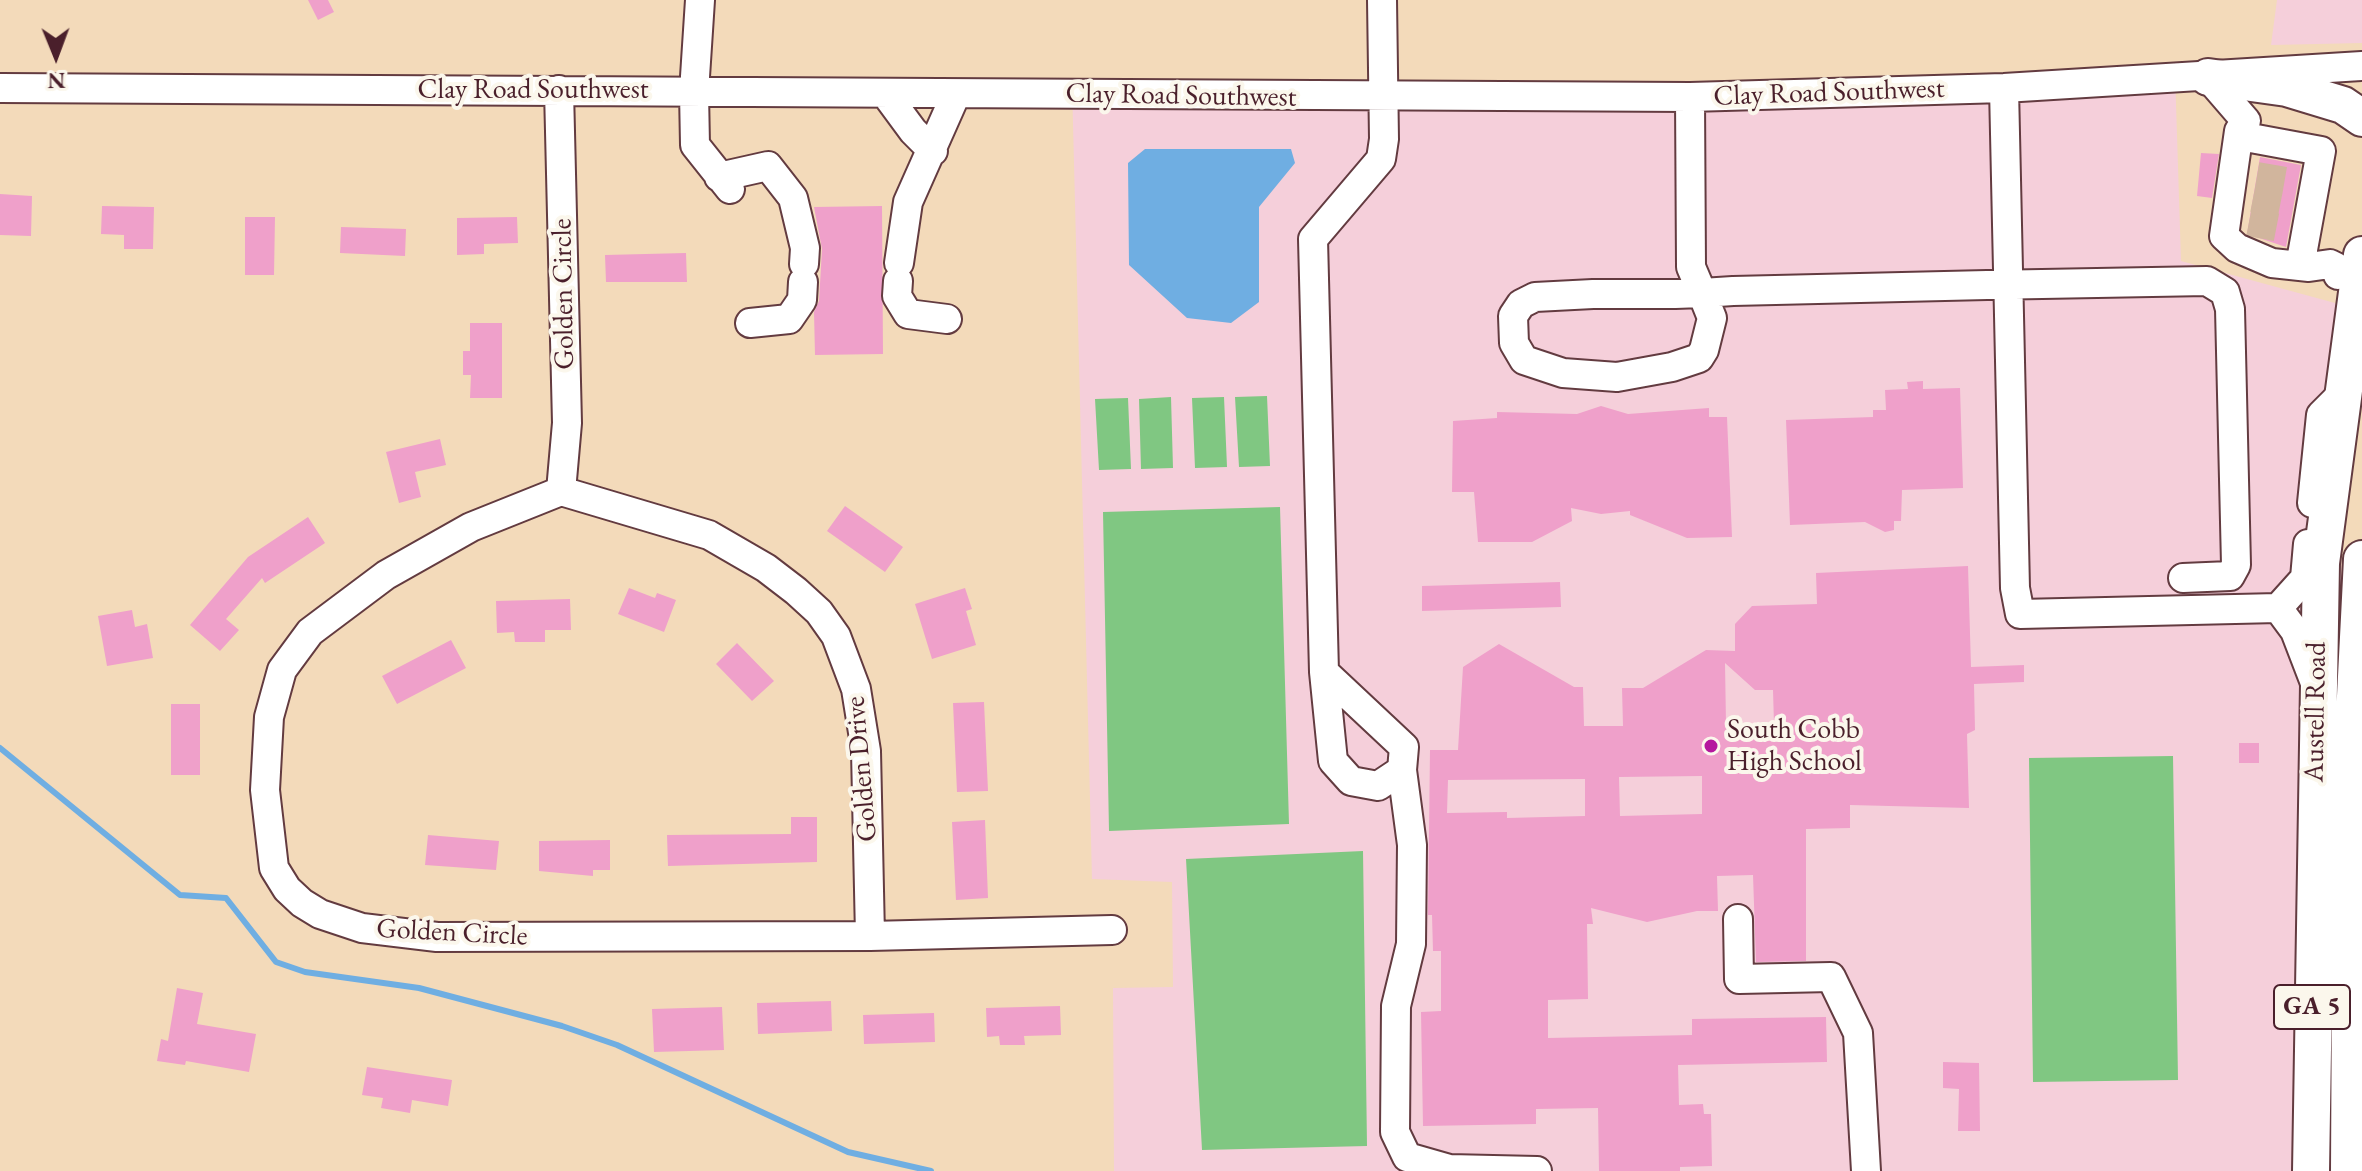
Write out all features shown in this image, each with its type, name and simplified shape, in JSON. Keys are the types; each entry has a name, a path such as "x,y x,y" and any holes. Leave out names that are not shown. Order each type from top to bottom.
{"main road":[{"path":"2208,77 2287,88 2343,105 2362,118"},
{"name":"Austell Road","path":"2311,1171 2316,687 2321,563 2343,393 2353,270"},
{"name":"Austell Road","path":"2349,1171 2356,1099 2356,775 2362,559"}],"street":[{"path":"700,0 694,92 695,145 725,183 768,166 793,198 805,248 802,300 789,319 750,323"},
{"path":"1382,0 1384,139 1381,159 1313,239 1324,672 1333,761 1351,781 1378,786 1402,770"},
{"name":"Clay Road Southwest","path":"0,88 1383,98 1690,97 2004,88 2362,66"},
{"path":"2208,77 2238,126 2242,197 2224,236 2237,248 2272,263 2305,267"},
{"path":"2004,88 2015,588 2020,614 2278,608 2305,578 2321,415 2343,393"},
{"name":"Golden Circle","path":"559,90 567,423 561,491 471,527 386,575 310,632 282,670 269,717 265,790 274,868 287,889 302,903 339,922 396,934 437,937 870,936 1112,930"},
{"path":"885,93 913,131 933,151"},
{"path":"947,319 908,314 897,296 908,202 956,94"},
{"path":"1690,97 1691,267 1702,293 1712,318 1710,337 1699,358 1672,367 1617,377 1563,373 1524,360 1514,343 1513,316 1521,304 1535,297 1702,293 2006,285 2207,281 2225,292 2230,309 2236,565 2230,576 2183,578"},
{"path":"2238,126 2321,151 2302,208 2305,267 2316,280 2333,282 2353,270"},
{"name":"Golden Drive","path":"561,491 709,535 766,568 796,591 819,612 836,636 856,689 866,751 870,936"},
{"path":"2278,608 2295,631 2316,687"},
{"path":"1324,672 1404,747 1402,770 1412,845 1411,944 1396,1006 1395,1132 1407,1157 1449,1169 1537,1171"},
{"path":"1738,919 1739,979 1831,977 1858,1033 1866,1171"},
{"path":"2311,1100 2356,1099"}],"shaded area":[{"path":"2277,0 2362,0 2362,43 2271,45"},
{"name":"South Cobb High School","path":"2175,72 2181,261 2335,303 2362,374 2341,543 2342,621 2322,903 2296,1171 1114,1171 1113,988 1173,987 1172,882 1092,879 1072,84 1368,90"}],"green space":[{"path":"1267,396 1270,466 1239,467 1235,397"},
{"path":"1171,397 1173,468 1141,469 1139,399"},
{"path":"1224,397 1227,467 1195,468 1192,398"},
{"path":"1128,398 1131,469 1099,470 1095,399"},
{"path":"1280,507 1289,824 1109,831 1103,512"},
{"path":"2173,756 2178,1080 2033,1082 2029,758"},
{"path":"1363,851 1367,1146 1202,1150 1186,859"}],"water":[{"path":"1145,149 1291,149 1295,163 1259,207 1259,302 1231,323 1187,318 1129,265 1128,163"}],"building":[{"path":"308,0 328,0 334,12 318,20"},
{"path":"2201,153 2219,154 2212,198 2197,196"},
{"path":"2260,157 2301,165 2286,247 2247,234"},
{"path":"0,194 32,196 31,236 0,235"},
{"path":"102,206 154,207 153,249 124,249 124,235 101,234"},
{"path":"882,206 883,354 815,355 814,312 819,301 822,249 814,207"},
{"path":"245,217 275,217 274,275 245,275"},
{"path":"517,217 518,243 484,244 484,254 457,255 457,218"},
{"path":"341,227 406,229 405,256 340,253"},
{"path":"686,253 687,282 606,282 605,255"},
{"path":"470,323 502,323 502,398 470,398 471,375 463,375 463,351 470,351"},
{"path":"1923,381 1923,389 1960,388 1963,488 1902,490 1901,521 1894,521 1894,530 1885,532 1865,522 1790,525 1786,420 1873,417 1873,410 1886,410 1885,390 1908,389 1907,382"},
{"path":"1601,406 1628,414 1709,408 1709,417 1727,417 1732,537 1687,538 1630,515 1630,511 1601,514 1571,508 1572,521 1532,542 1478,542 1474,492 1452,492 1453,421 1497,418 1497,412 1577,414"},
{"path":"440,439 446,465 415,472 421,497 399,503 386,452"},
{"path":"845,506 903,547 885,572 827,531"},
{"path":"308,517 325,543 265,583 262,578 226,619 239,630 220,651 190,625 248,557"},
{"path":"1968,566 1971,667 2024,665 2024,682 1974,684 1975,730 1967,734 1969,808 1850,805 1850,828 1806,829 1806,961 1756,962 1753,875 1717,876 1718,911 1697,911 1647,922 1591,908 1593,924 1587,924 1588,999 1548,1000 1548,1038 1692,1035 1692,1019 1826,1017 1827,1062 1678,1065 1679,1105 1703,1104 1704,1114 1711,1114 1712,1166 1680,1167 1680,1171 1599,1171 1598,1108 1536,1109 1536,1124 1423,1126 1421,1012 1441,1011 1441,951 1433,951 1432,915 1428,915 1430,750 1458,750 1463,667 1499,644 1574,687 1583,687 1584,726 1623,726 1622,688 1643,688 1706,650 1735,651 1735,624 1752,606 1817,604 1816,573","holes":["1725,663 1755,690 1773,690 1774,724 1726,724","1702,776 1702,814 1620,816 1619,777","1585,779 1585,816 1507,818 1507,812 1447,813 1448,780"]},
{"path":"1560,582 1561,607 1422,611 1422,586"},
{"path":"629,588 655,598 657,593 676,600 664,632 618,614"},
{"path":"965,588 972,609 966,611 976,645 932,659 915,604"},
{"path":"570,599 571,630 545,630 545,642 515,642 514,632 497,633 496,601"},
{"path":"132,610 135,627 147,624 153,658 107,666 98,616"},
{"path":"451,640 466,668 397,704 382,676"},
{"path":"737,643 774,681 752,701 716,664"},
{"path":"984,702 988,791 957,792 953,703"},
{"path":"171,704 200,704 200,775 171,775"},
{"path":"2239,743 2259,743 2259,763 2239,763"},
{"path":"791,817 817,817 817,862 668,866 667,835 791,834"},
{"path":"985,820 988,898 956,900 952,822"},
{"path":"428,835 499,841 496,870 425,865"},
{"path":"610,840 610,870 593,870 593,876 539,871 539,841"},
{"path":"177,988 203,993 197,1024 256,1034 249,1072 186,1061 185,1065 157,1061 161,1039 168,1041"},
{"path":"831,1001 832,1031 758,1034 757,1003"},
{"path":"1060,1006 1061,1035 1024,1036 1025,1045 1000,1045 999,1036 987,1037 986,1008"},
{"path":"722,1007 724,1050 654,1052 652,1009"},
{"path":"934,1013 935,1042 864,1044 863,1015"},
{"path":"1943,1062 1979,1063 1980,1131 1958,1131 1959,1089 1943,1088"},
{"path":"367,1067 452,1080 448,1106 412,1100 410,1113 381,1108 383,1098 362,1095"}],"waterway":[{"path":"0,748 180,895 226,898 276,962 305,972 419,988 562,1026 617,1045 848,1152 931,1171"}],"tunnel":[{"path":"2257,176 2298,183"},
{"path":"2253,198 2294,206"},
{"path":"2249,222 2290,230"}],"place":[{"name":"South Cobb High School","path":"1711,746"}]}
